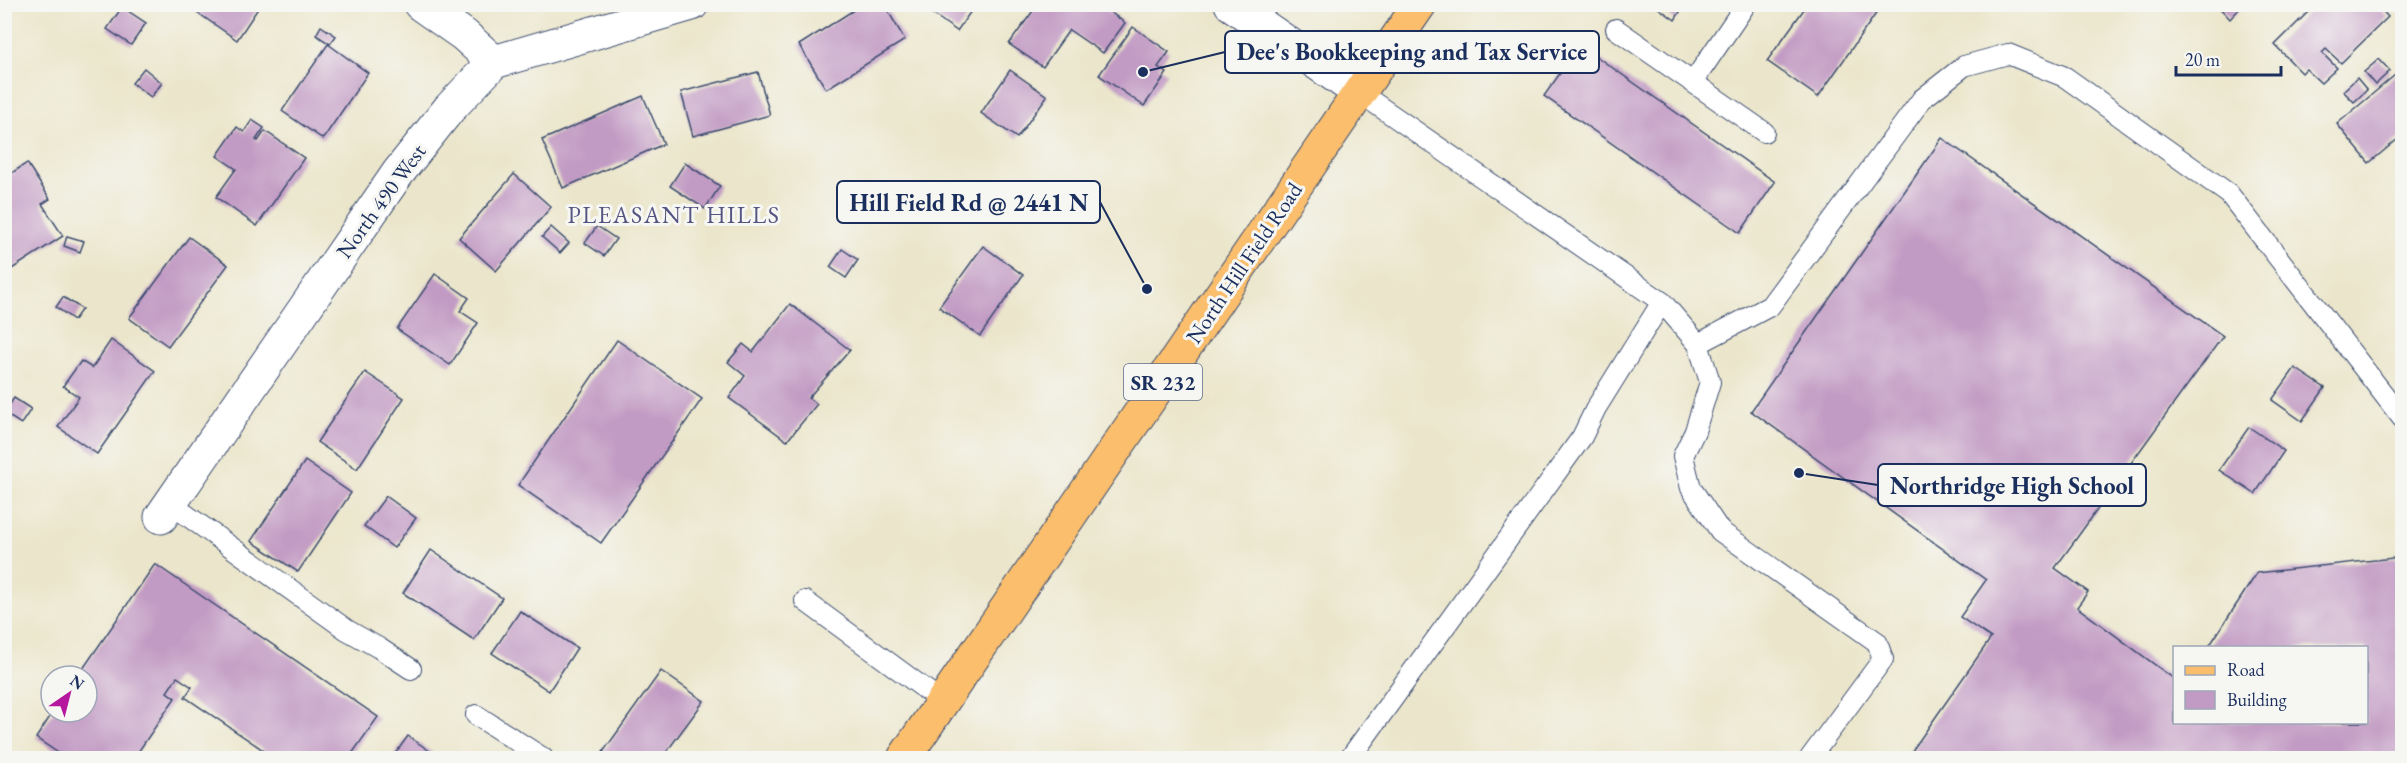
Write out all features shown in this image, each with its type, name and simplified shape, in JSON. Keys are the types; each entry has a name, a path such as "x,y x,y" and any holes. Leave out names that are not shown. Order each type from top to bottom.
{"main road":[{"name":"North Hill Field Road","path":"904,759 1420,4"}],"street":[{"path":"420,4 464,35 494,62"},
{"name":"North 490 West","path":"166,511 398,173 449,109 494,62 692,4"},
{"path":"1232,4 1360,93"}],"lane":[{"path":"1693,82 1746,4"},
{"path":"1616,29 1764,132"},
{"path":"1698,344 1770,306 1922,99 1964,66 2008,54 2065,77 2229,194 2403,418"},
{"path":"1360,93 1662,302 1698,344 1710,382 1695,431 1683,456 1691,488 1720,531 1878,642 1883,659 1810,759"},
{"path":"1350,759 1582,437 1596,408 1662,302"},
{"path":"166,511 347,630 411,669"},
{"path":"806,601 944,703"},
{"path":"476,715 543,759"}],"building":[{"path":"185,4 261,4 237,40"},
{"path":"863,4 884,4 905,40 826,89 799,45"},
{"path":"918,4 976,4 957,31"},
{"path":"1038,4 1099,4 1125,23 1103,53 1069,30 1043,67 1009,44"},
{"path":"1653,4 1685,4 1675,20"},
{"path":"2216,4 2244,4 2230,19"},
{"path":"2316,4 2376,4 2388,17 2341,63 2326,49 2322,53 2337,68 2321,83 2306,69 2302,73 2275,45"},
{"path":"1807,5 1882,5 1818,97 1767,61"},
{"path":"122,7 146,23 131,45 107,29"},
{"path":"321,26 336,36 330,44 316,35"},
{"path":"1133,27 1169,52 1158,67 1167,73 1144,106 1099,75"},
{"path":"328,44 368,73 323,139 282,111"},
{"path":"1580,45 1775,182 1740,233 1544,96"},
{"path":"2379,59 2390,71 2375,85 2364,72"},
{"path":"144,68 162,83 151,97 132,83"},
{"path":"2402,69 2402,144 2398,139 2369,163 2337,124"},
{"path":"1010,70 1047,96 1017,138 981,113"},
{"path":"758,72 770,115 693,136 681,92"},
{"path":"2357,78 2367,90 2354,102 2343,91"},
{"path":"643,96 664,144 563,188 542,140"},
{"path":"252,120 264,128 256,140 258,141 265,131 304,158 257,226 216,197 236,169 217,156 237,127 244,132"},
{"path":"1942,138 2223,336 2055,568 2088,592 2077,607 2173,678 2173,724 2368,724 2368,646 2209,646 2257,573 2402,557 2402,758 1907,758 1991,638 1960,617 1986,580 1751,411"},
{"path":"27,163 50,199 42,204 63,236 4,274 4,178"},
{"path":"685,163 720,186 705,209 670,186"},
{"path":"514,174 551,207 496,271 459,238"},
{"path":"597,226 616,239 604,256 585,243"},
{"path":"551,227 569,243 560,253 542,237"},
{"path":"67,236 84,241 80,252 64,246"},
{"path":"189,237 228,265 168,346 129,318"},
{"path":"983,246 1023,275 980,336 939,307"},
{"path":"842,249 858,260 846,278 830,267"},
{"path":"435,274 469,298 460,311 478,323 450,365 397,329"},
{"path":"63,297 82,309 74,320 56,307"},
{"path":"790,304 850,350 808,398 817,404 787,441 729,398 745,376 728,362 743,344 753,352"},
{"path":"111,340 155,371 97,454 58,427 79,397 63,386 81,361 92,368"},
{"path":"617,340 702,399 601,543 518,485"},
{"path":"2295,368 2325,388 2302,421 2272,400"},
{"path":"365,372 404,398 357,469 317,442"},
{"path":"14,398 31,409 21,424 4,413"},
{"path":"2249,427 2284,451 2255,494 2219,470"},
{"path":"305,461 351,493 298,572 251,541"},
{"path":"386,496 416,518 394,548 364,526"},
{"path":"431,550 502,598 474,640 403,593"},
{"path":"155,564 378,717 349,758 275,758 185,697 192,687 177,677 167,692 175,698 134,758 66,758 36,738 45,724 99,724 99,664 86,664"},
{"path":"520,611 577,648 549,691 492,653"},
{"path":"661,671 704,701 662,758 611,758 603,752"},
{"path":"408,736 440,758 392,758"}],"place":[{"name":"Dee's Bookkeeping and Tax Service","path":"1143,72"},
{"name":"Hill Field Rd @ 2441 N","path":"1147,289"},
{"name":"Northridge High School","path":"1799,473"}],"district":[{"name":"PLEASANT HILLS","path":"674,214"}]}
